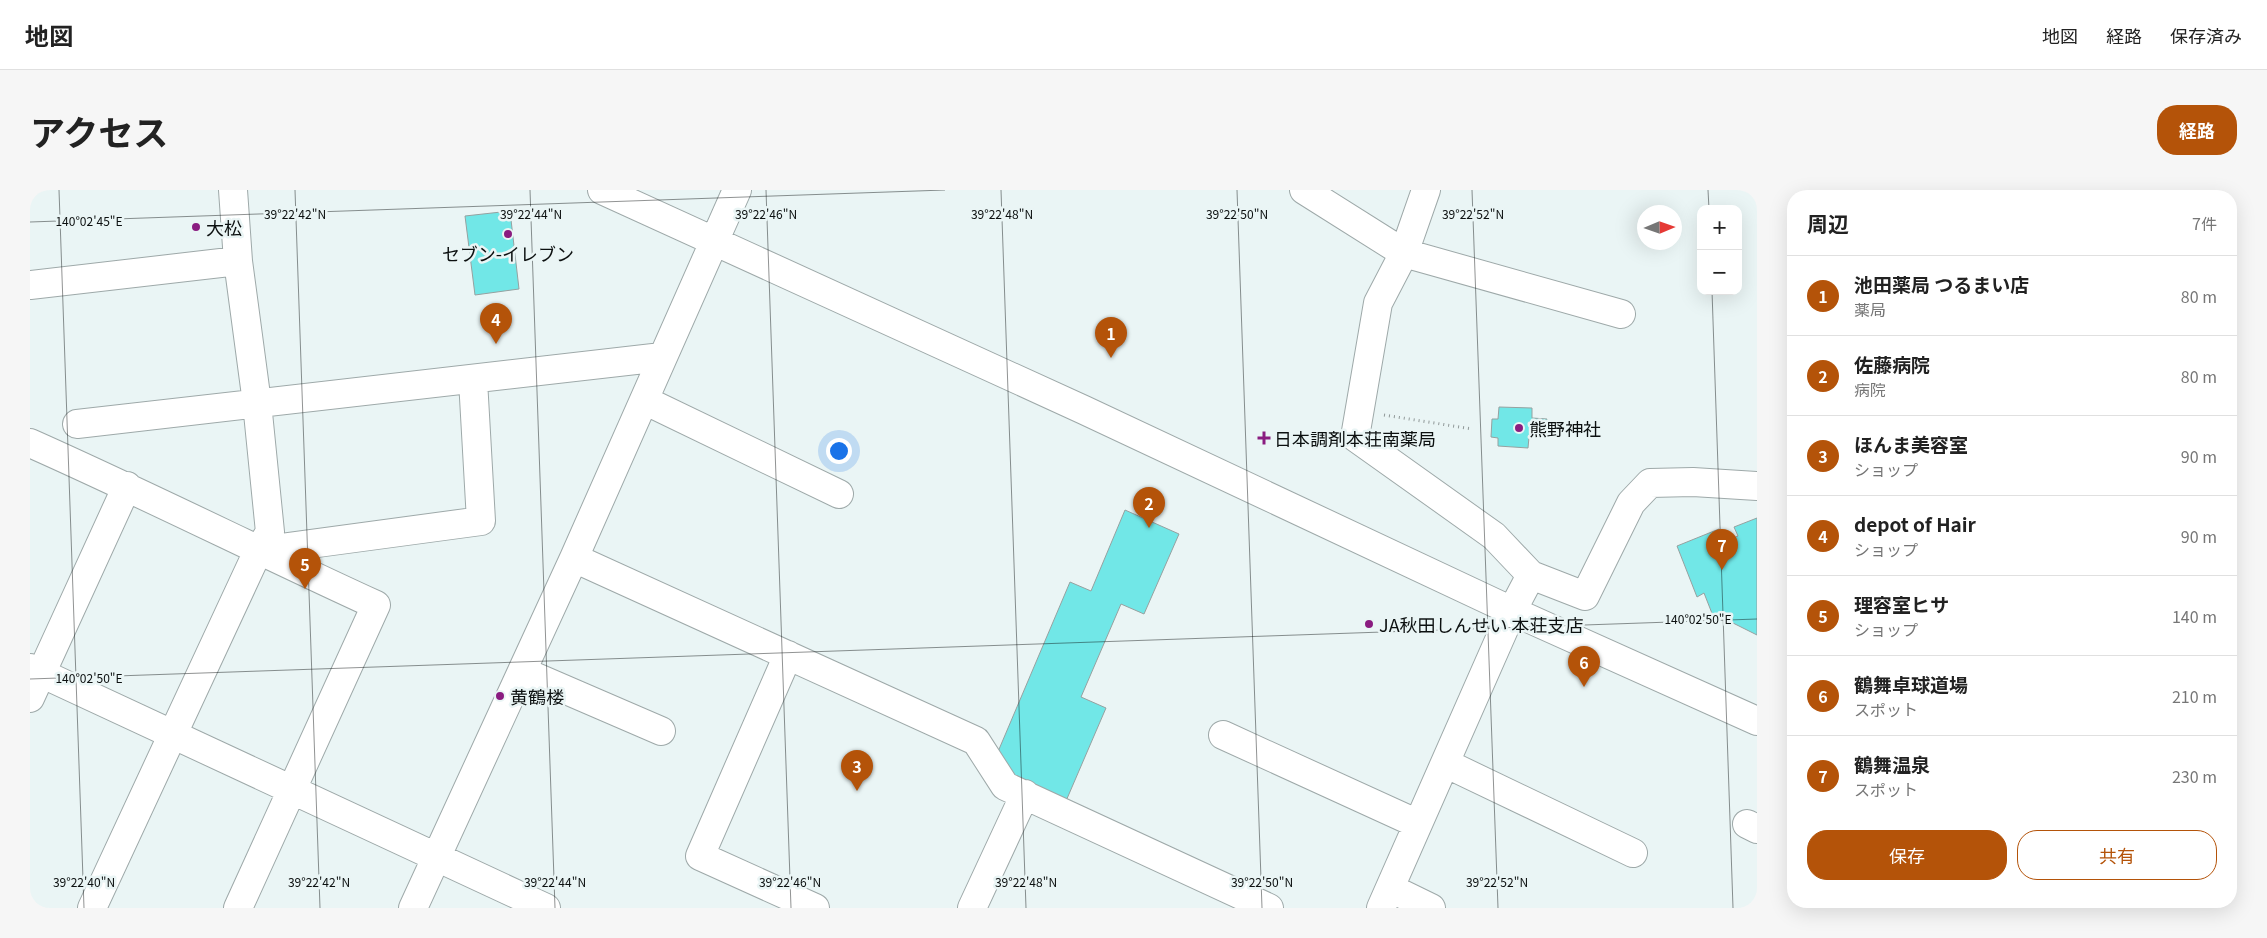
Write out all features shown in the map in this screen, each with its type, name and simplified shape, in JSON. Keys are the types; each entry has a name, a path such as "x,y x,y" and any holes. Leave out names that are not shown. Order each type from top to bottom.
{"street":[{"path":"92,908 258,551 270,532 257,404 238,261 234,190"},
{"path":"602,190 630,197 713,242 1084,410 1512,611 1757,721"},
{"path":"414,908 574,558 737,190"},
{"path":"1304,190 1404,253 1620,314"},
{"path":"1426,190 1404,253 1378,303 1355,436 1494,536 1531,575 1585,596 1631,503 1650,483 1693,482 1757,486"},
{"path":"30,285 238,261"},
{"path":"77,424 662,357"},
{"path":"258,551 481,521 473,380"},
{"path":"644,400 838,494"},
{"path":"30,444 127,486 258,551 376,605 238,908"},
{"path":"30,698 36,671 127,486"},
{"path":"574,558 976,741 1005,786 1269,908"},
{"path":"1431,908 1385,898 1512,611 1531,575"},
{"path":"788,655 700,856 815,908"},
{"path":"36,671 546,908"},
{"path":"522,671 661,731"},
{"path":"1223,735 1418,824"},
{"path":"1445,764 1633,853"},
{"path":"972,908 1024,794"}],"path":[{"path":"1359,412 1472,428"}],"building":[{"path":"510,211 519,289 475,295 465,216"},
{"name":"熊野神社","path":"1499,407 1532,408 1532,418 1547,419 1546,438 1529,437 1528,448 1498,446 1498,438 1491,437 1492,419 1498,419"},
{"path":"1125,510 1179,534 1144,614 1121,604 1081,697 1106,708 1066,801 1008,776 997,754 1070,582 1091,591"},
{"path":"1757,518 1757,635 1723,618 1715,621 1704,593 1697,597 1677,546 1719,529 1724,542 1738,536 1734,527"}],"place":[{"name":"大松","path":"196,227"},
{"name":"セブン-イレブン","path":"508,234"},
{"name":"depot of Hair","path":"496,344"},
{"name":"池田薬局 つるまい店","path":"1111,358"},
{"name":"熊野神社","path":"1519,428"},
{"name":"日本調剤本荘南薬局","path":"1264,438"},
{"name":"佐藤病院","path":"1149,528"},
{"name":"鶴舞温泉","path":"1722,570"},
{"name":"理容室ヒサ","path":"305,589"},
{"name":"JA秋田しんせい 本荘支店","path":"1369,624"},
{"name":"鶴舞卓球道場","path":"1584,687"},
{"name":"黄鶴楼","path":"500,696"},
{"name":"ほんま美容室","path":"857,791"}]}
